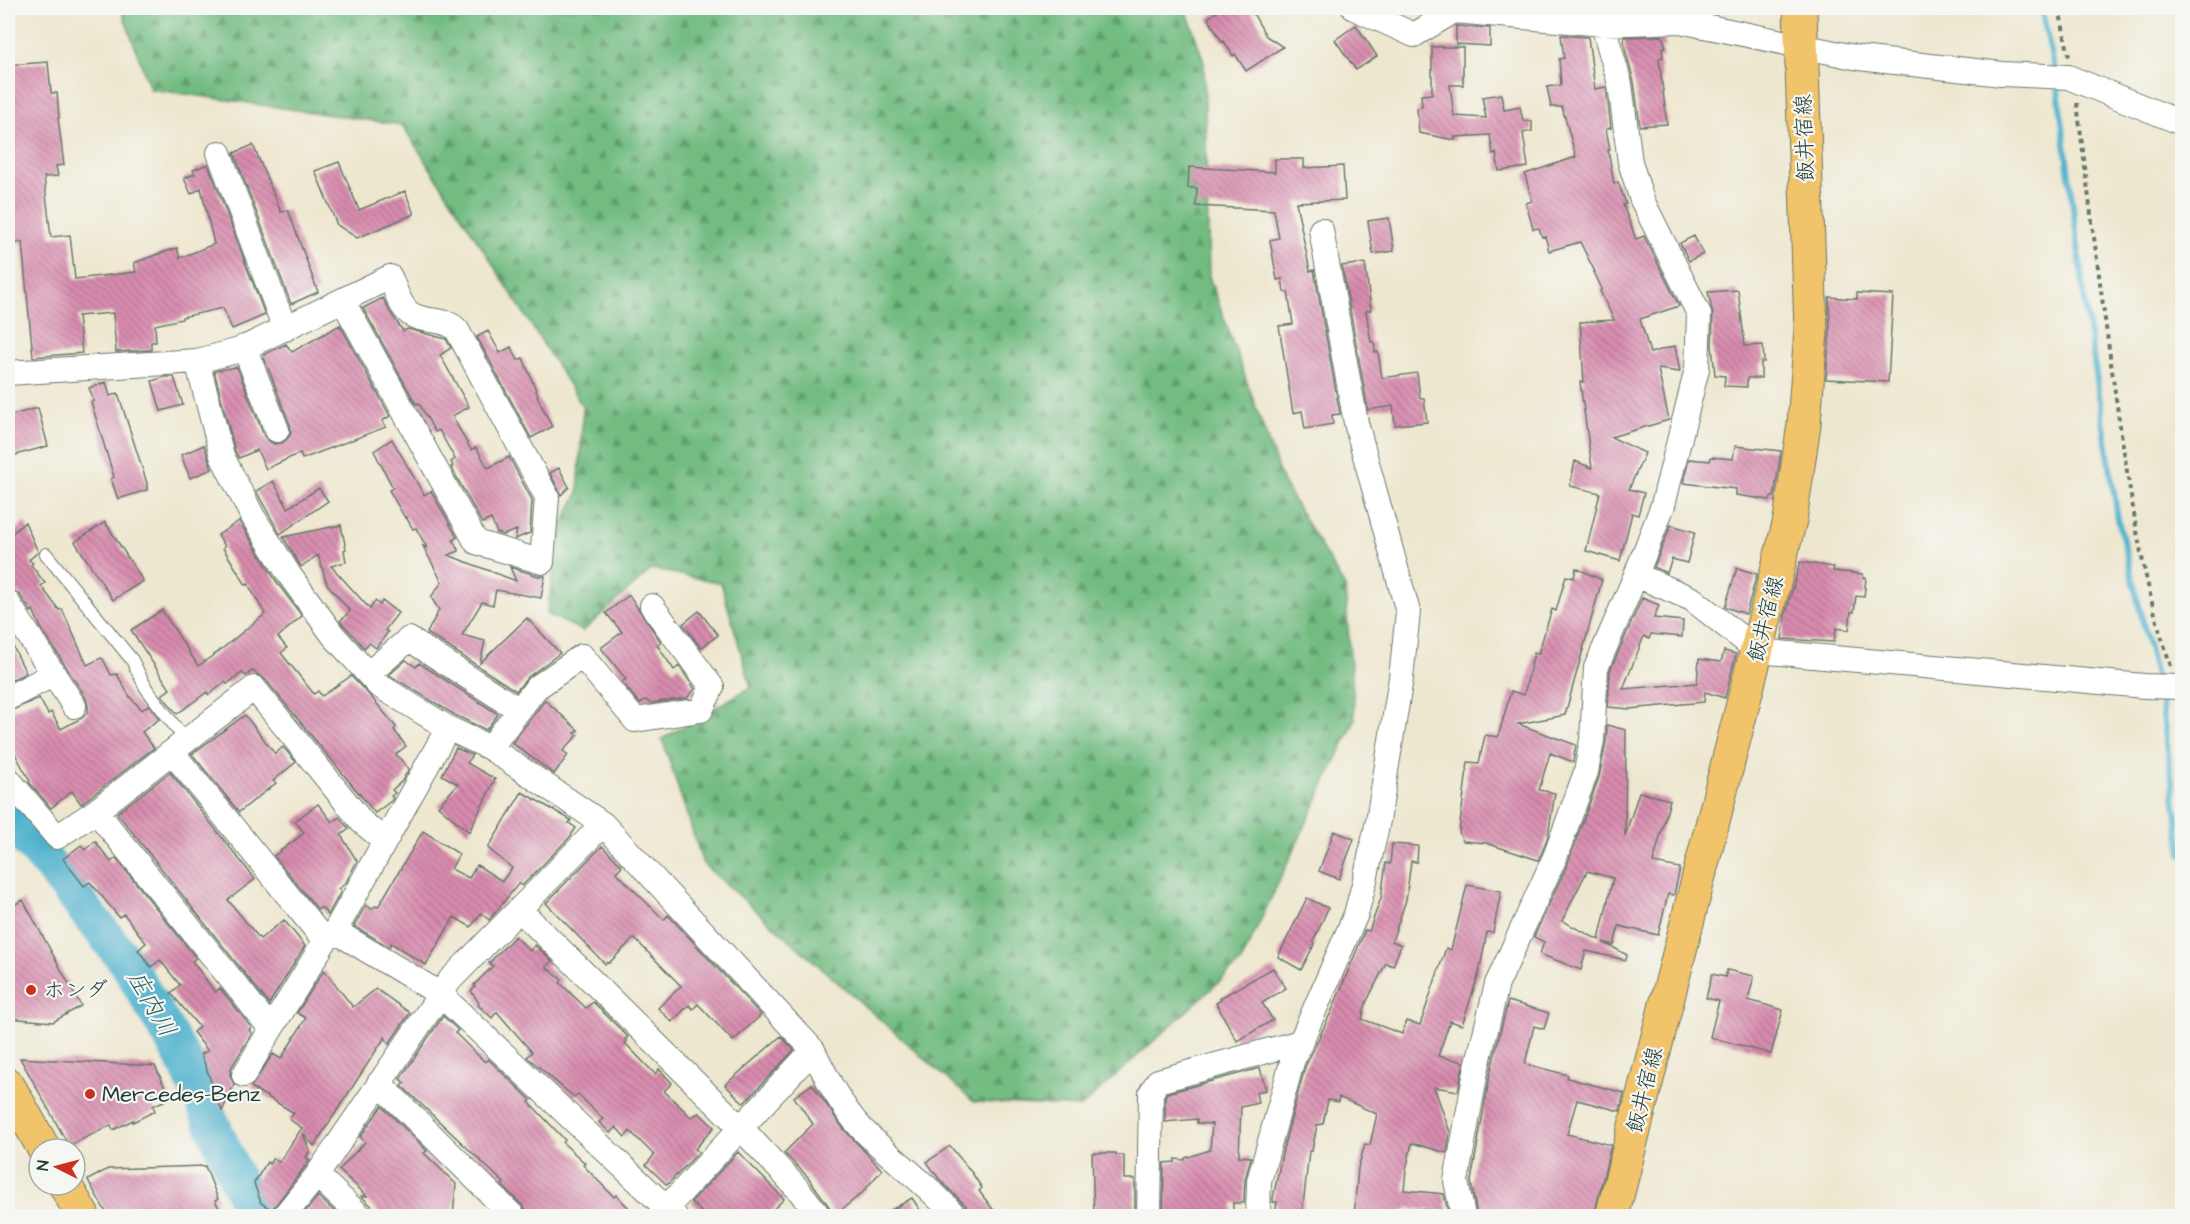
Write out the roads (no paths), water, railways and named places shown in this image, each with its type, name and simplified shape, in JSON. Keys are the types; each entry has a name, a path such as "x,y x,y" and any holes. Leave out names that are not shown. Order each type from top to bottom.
{"main road":[{"name":"飯井宿線","path":"1612,1216 1790,520 1804,424 1811,330 1800,8"},
{"path":"8,1084 38,1137"},
{"path":"72,1197 83,1216"}],"street":[{"path":"1354,8 1414,35 1454,12 1600,16 1680,21 1859,58 2002,74 2071,78 2182,123"},
{"path":"1463,1216 1456,1180 1476,1071 1497,984 1555,857 1586,772 1592,740 1596,668 1663,505 1697,369 1699,314 1642,200 1630,162 1620,84 1600,16"},
{"path":"219,153 285,329"},
{"path":"1258,1216 1259,1181 1292,1062 1356,914 1365,879 1382,799 1401,678 1408,612 1356,423 1321,230"},
{"path":"8,373 196,361 244,347 390,277 409,314 452,324 457,330 547,497 542,562 476,542 343,301"},
{"path":"244,347 277,430"},
{"path":"196,361 222,456 252,515 290,576 333,634 368,674 378,685 448,728 490,748 603,824 813,1050 831,1088 861,1128 937,1195 955,1216"},
{"path":"1636,575 1692,599 1758,651 2144,686 2181,687"},
{"path":"8,603 74,706"},
{"path":"490,748 536,687 582,656 635,720 701,710 712,687 652,606"},
{"path":"368,674 409,639 519,710"},
{"path":"8,698 52,675"},
{"path":"8,779 57,837 96,811 254,688 362,822 385,841"},
{"path":"244,1075 270,1029 330,936 448,728"},
{"path":"179,746 330,936 440,994 667,1214 740,1127 813,1050"},
{"path":"96,811 270,1029"},
{"path":"284,1216 317,1175 450,980 603,824"},
{"path":"520,910 740,1127 798,1189 819,1216"},
{"path":"1149,1216 1151,1093 1158,1081 1300,1042"},
{"path":"379,1083 513,1216"},
{"path":"317,1175 360,1216"}],"lane":[{"path":"46,554 132,660 179,746"}],"waterway":[{"path":"2041,8 2055,71"},
{"path":"2057,81 2086,309 2118,519 2157,680"},
{"path":"2160,693 2182,855"},
{"name":"庄内川","path":"8,818 51,867 127,963 185,1062 253,1216"}],"place":[{"name":"ホンダ","path":"31,990"},
{"name":"Mercedes-Benz","path":"90,1094"}]}
